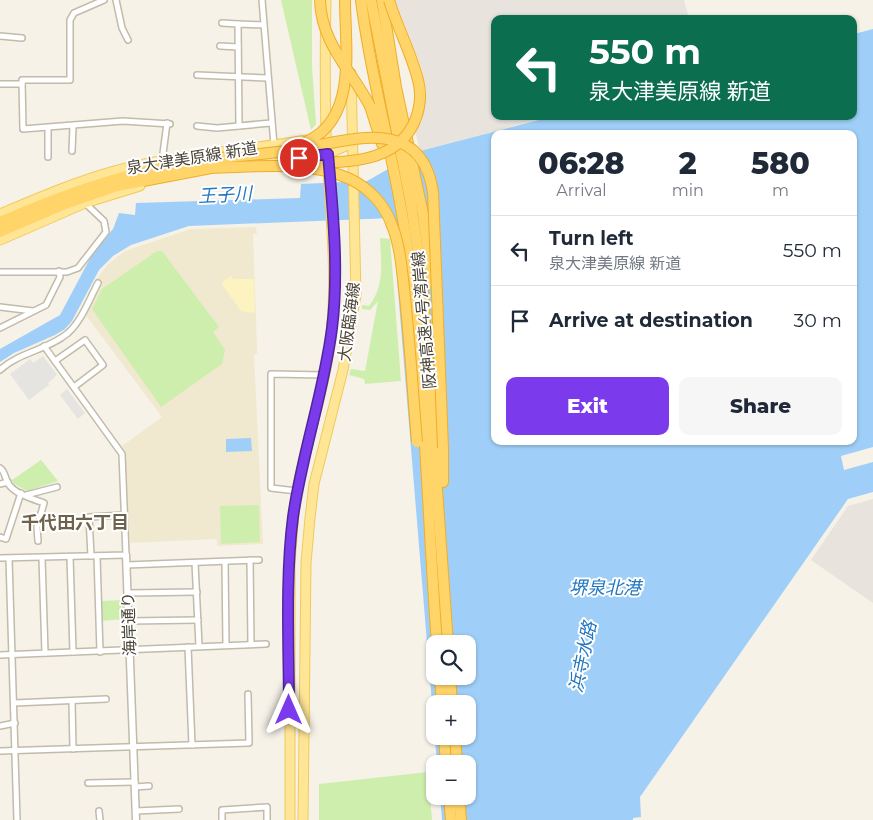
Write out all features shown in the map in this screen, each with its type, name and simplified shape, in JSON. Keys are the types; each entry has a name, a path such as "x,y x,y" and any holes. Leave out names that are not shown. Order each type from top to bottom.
{"highway":[{"path":"320,0 321,20 329,42 370,106 383,146 407,244"},
{"path":"0,232 65,204 117,186 210,163 295,146 309,140 328,127 338,113 343,96 344,0"},
{"name":"阪神高速4号湾岸線","path":"361,0 407,244 425,442 436,635"},
{"name":"阪神高速4号湾岸線","path":"371,0 411,204 422,278 448,635"},
{"path":"382,0 396,87 424,214 432,273 439,367"},
{"path":"0,222 63,195 114,178 160,167 210,163 362,160 397,145 405,137 415,121 420,91 415,71 389,0"},
{"path":"210,163 374,136 389,137 410,148 426,167 432,192 437,260 449,635"},
{"path":"210,163 294,167 332,173 352,180 369,191 387,214 399,251 404,285 431,568"},
{"path":"450,805 451,820"},
{"path":"460,805 461,820"}],"main road":[{"name":"大阪臨海線","path":"290,820 290,563 297,491 324,374 332,327 334,293 333,224 326,136 326,0"},
{"name":"大阪臨海線","path":"304,820 306,563 314,484 343,370 356,295 349,0"},
{"name":"泉大津美原線 新道","path":"0,214 60,189 115,171 162,161 242,148 274,146 326,136 352,143"},
{"name":"泉大津美原線 新道","path":"0,240 86,203 134,187 196,174 328,154 352,143"}],"street":[{"path":"104,0 97,1 74,13 70,20 70,80 22,80 23,129 48,129 123,121 168,124 162,161"},
{"path":"116,0 122,28 128,40"},
{"path":"262,0 274,146"},
{"path":"222,23 264,26"},
{"path":"238,24 239,126"},
{"path":"0,36 22,38"},
{"path":"220,46 238,47"},
{"path":"197,75 267,78"},
{"path":"0,84 22,84"},
{"path":"197,126 217,128 271,123"},
{"path":"72,151 73,126"},
{"path":"48,129 48,157"},
{"path":"0,272 67,272 78,268 106,232 104,221 86,203"},
{"path":"0,328 46,305 60,277 59,271"},
{"path":"0,370 14,360 62,337 77,323 98,283"},
{"path":"0,307 33,311"},
{"path":"55,361 85,340 104,365 74,387"},
{"path":"0,558 126,555 122,454 44,346"},
{"path":"297,491 271,488 271,374 324,374"},
{"path":"0,468 6,475 8,482 23,495 44,503 37,527 38,541"},
{"path":"0,484 8,482"},
{"path":"23,495 57,487"},
{"path":"0,537 6,539 23,495"},
{"path":"91,556 89,516 124,515"},
{"name":"海岸通り","path":"126,555 136,820"},
{"path":"97,556 100,652"},
{"path":"70,557 73,652"},
{"path":"42,558 45,653"},
{"path":"9,559 17,820"},
{"path":"250,560 251,644"},
{"path":"126,564 259,560"},
{"path":"225,562 226,645"},
{"path":"195,563 199,646"},
{"path":"128,593 196,592"},
{"path":"129,621 198,620"},
{"path":"0,655 266,644"},
{"path":"188,647 192,745"},
{"path":"0,751 249,743 248,694"},
{"path":"14,703 106,699"},
{"path":"72,701 73,749"},
{"path":"0,726 15,723"},
{"path":"88,783 149,786"},
{"path":"222,820 222,810 267,807 267,820"},
{"path":"136,811 179,809"},
{"path":"99,811 100,820"}],"shaded area":[{"path":"395,0 684,0 688,15 491,15 491,120 536,120 499,130 491,130 491,132 420,151 415,131 422,121 426,87 420,64"},
{"path":"256,227 257,234 253,234 257,354 254,355 263,544 217,546 217,539 130,543 125,451 122,446 162,417 85,314 100,287 97,279 107,265 125,251 191,229"},
{"path":"43,356 57,375 48,383 49,385 29,400 10,374 30,359 33,363"},
{"path":"67,389 85,413 78,419 60,395"},
{"path":"873,499 873,603 811,560 848,506"}],"green space":[{"path":"281,0 312,0 312,67 316,124 311,130"},
{"path":"380,238 390,239 401,381 365,384 364,379 349,375 351,369 365,371 378,301 370,310 362,309 362,305 369,306 378,290 381,274"},
{"path":"157,251 162,251 219,327 213,332 225,350 222,364 161,407 92,309 102,289"},
{"path":"41,460 58,481 27,491 13,483 12,480"},
{"path":"259,505 260,542 221,544 220,506"},
{"path":"124,600 125,619 101,621 101,601"},
{"path":"426,772 426,805 431,805 432,820 319,820 319,784"}],"sand":[{"path":"231,276 233,279 254,279 255,313 241,311 223,286 222,282"}],"water":[{"name":"堺泉北港","path":"873,29 873,492 848,499 640,797 641,817 633,818 633,820 442,820 441,805 476,805 476,755 436,755 435,745 476,745 476,695 431,695 430,685 476,685 476,635 426,635 392,218 189,226 131,245 113,256 99,270 72,321 65,329 14,353 0,362 0,349 60,315 93,253 113,229 119,213 135,215 136,203 300,198 301,184 367,181 420,151 491,132 491,445 857,445 857,130 500,130 539,120 857,120 857,33"},
{"path":"251,438 252,451 226,452 226,439"}],"pier":[{"path":"873,447 873,462 844,470 841,456"}],"district":[{"name":"千代田六丁目","path":"75,523"}],"route":[{"path":"289,710 290,563 293,520 297,491 324,374 332,327 334,293 333,224 328,154 299,158"}],"water label":[{"name":"王子川","path":"225,195"},
{"name":"浜寺水路","path":"583,657"}]}
